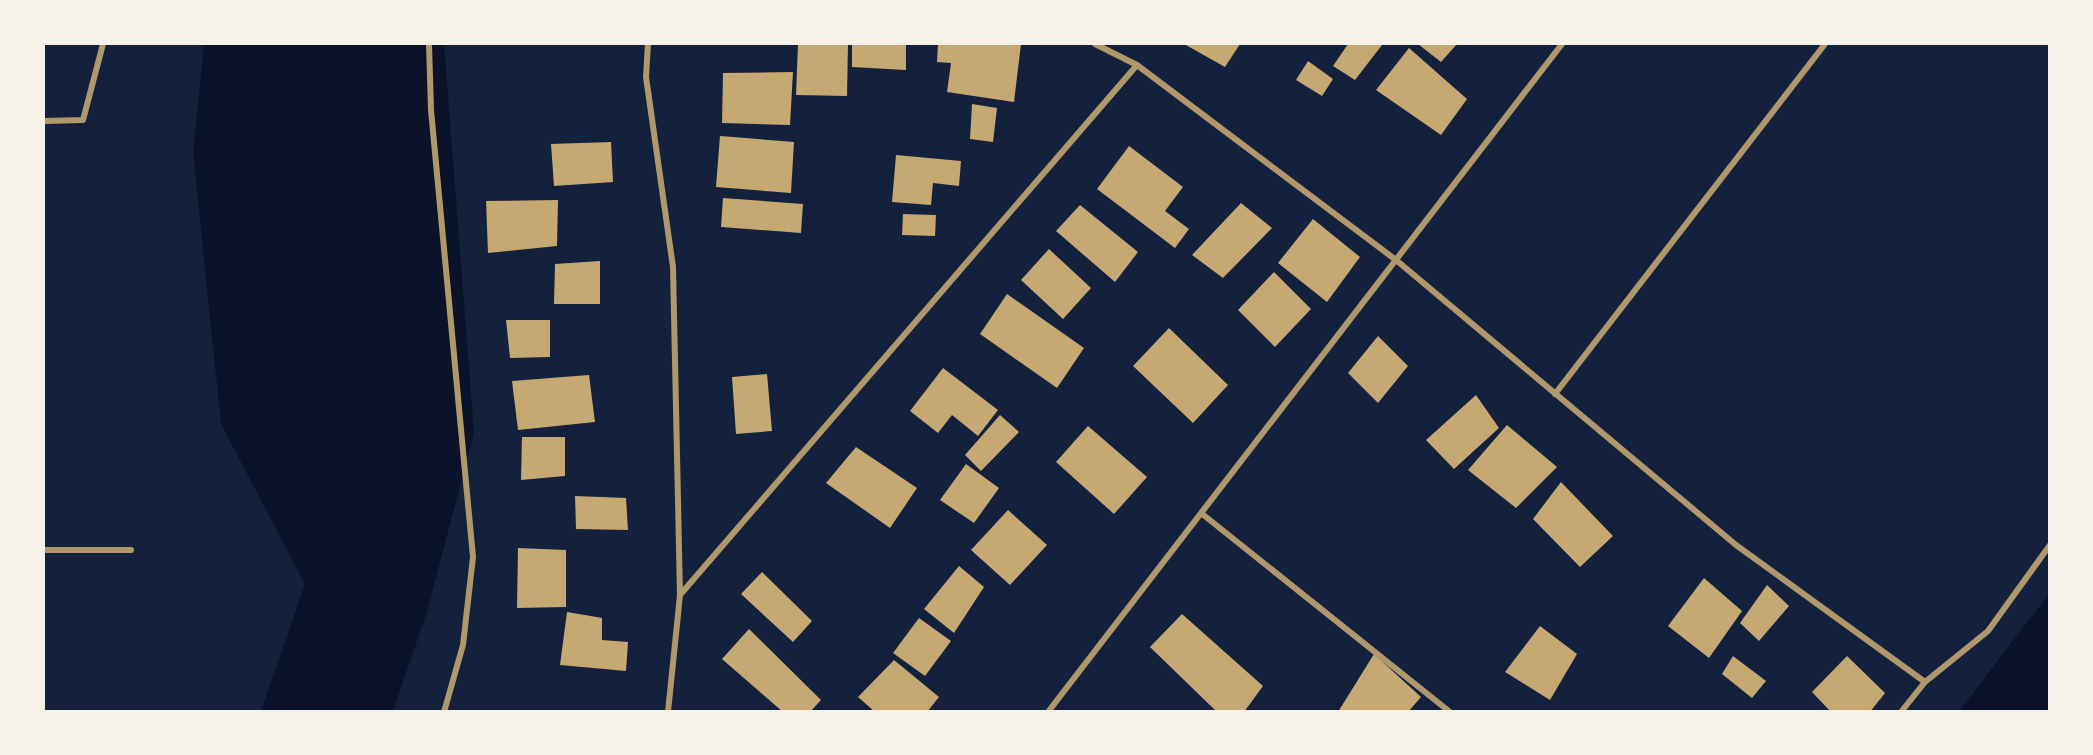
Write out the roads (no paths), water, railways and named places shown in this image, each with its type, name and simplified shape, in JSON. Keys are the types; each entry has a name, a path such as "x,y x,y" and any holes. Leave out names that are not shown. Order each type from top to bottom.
{"street":[{"path":"44,121 83,120 103,44"},
{"path":"429,44 431,110 473,557 463,645 444,711"},
{"path":"648,44 646,77 674,267 680,595 668,711"},
{"path":"1095,44 1137,65 1396,261 1736,545 1925,682"},
{"path":"1048,711 1562,44"},
{"path":"1556,394 1825,44"},
{"path":"680,595 1137,65"},
{"path":"1201,513 1450,711"},
{"path":"1901,711 1925,682 1988,631 2049,546"},
{"path":"44,550 131,550"}],"water":[{"path":"204,44 444,44 474,433 427,612 393,711 261,711 305,584 221,424 193,152"},
{"path":"2049,594 2049,711 1959,711"}]}
